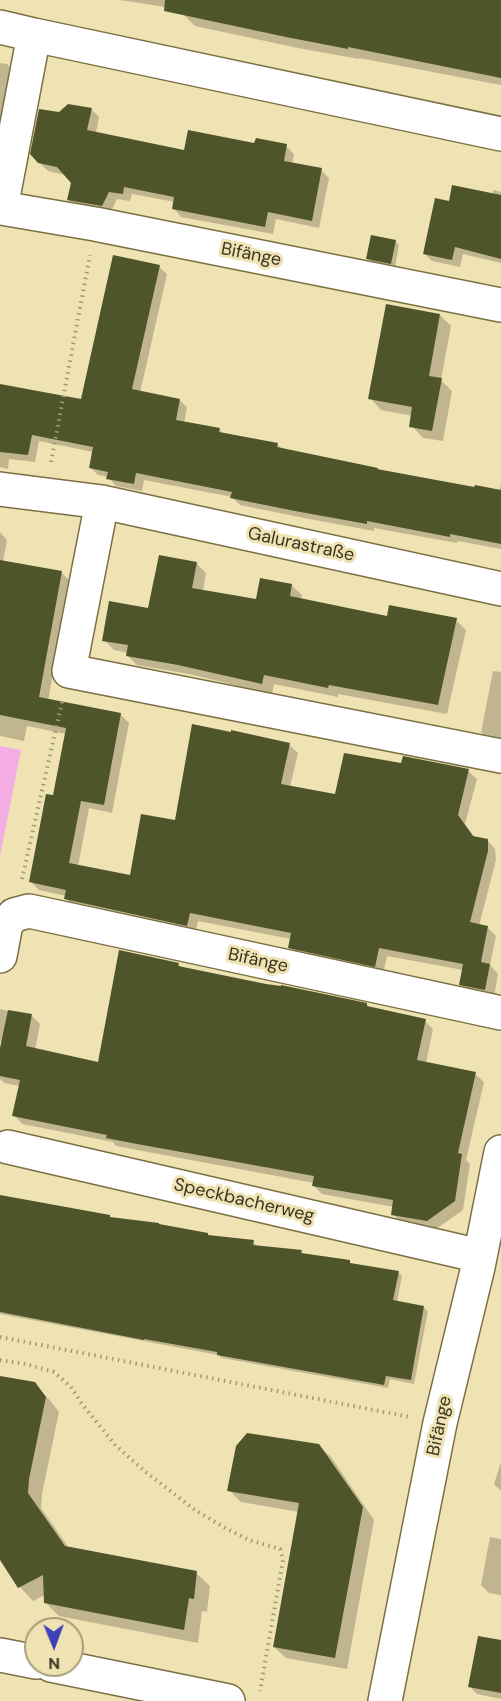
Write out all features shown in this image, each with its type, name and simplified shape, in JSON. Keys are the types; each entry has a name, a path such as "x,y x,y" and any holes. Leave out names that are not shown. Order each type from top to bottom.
{"street":[{"path":"0,27 501,134"},
{"name":"Bifänge","path":"34,36 0,208 95,224 501,305"},
{"name":"Galurastraße","path":"0,489 102,502 501,589"},
{"path":"102,502 69,671 501,756"},
{"name":"Bifänge","path":"14,915 29,911 501,1013"},
{"path":"0,956 6,924 14,915"},
{"name":"Speckbacherweg","path":"3,1148 480,1256"},
{"name":"Bifänge","path":"385,1701 440,1423 480,1256 501,1152"},
{"path":"0,1655 24,1660"},
{"path":"84,1672 228,1701"}],"path":[{"path":"44,495 95,224"},
{"path":"14,915 69,671"},
{"path":"0,1337 440,1423"},
{"path":"0,1360 54,1372 71,1387 116,1446 147,1473 195,1510 227,1529 249,1540 280,1549 283,1560 258,1701"}],"shaded area":[{"path":"0,746 21,750 0,856"}],"building":[{"path":"165,0 501,0 501,78 164,11"},
{"path":"68,104 92,108 87,130 184,150 188,130 254,143 256,138 287,144 284,161 322,168 312,221 268,212 265,227 172,209 174,197 124,187 123,194 109,192 102,206 67,200 71,183 57,167 38,163 30,154 39,109 59,112"},
{"path":"452,185 501,195 501,259 455,247 452,260 423,254 435,198 449,201"},
{"path":"371,235 396,240 391,264 366,259"},
{"path":"113,255 160,265 132,389 180,399 176,420 220,428 219,432 278,443 277,447 377,469 501,490 501,544 450,534 450,537 367,521 367,524 295,511 230,498 232,492 136,473 134,484 106,479 108,472 89,468 93,447 32,435 28,455 0,452 0,384 81,399"},
{"path":"386,304 440,314 429,376 442,378 432,431 409,427 412,407 368,399"},
{"path":"159,555 197,562 192,588 256,599 260,578 292,584 290,596 387,616 389,605 457,618 438,705 329,685 328,688 264,675 262,684 126,656 128,645 102,641 109,601 148,608"},
{"path":"0,560 62,571 39,697 121,713 104,805 81,801 69,863 130,875 141,814 175,820 192,724 290,743 281,784 335,794 344,753 401,763 403,756 469,769 458,815 473,836 488,839 488,851 470,922 488,926 481,962 490,964 485,990 459,985 463,964 379,948 375,967 288,948 291,933 190,913 187,926 64,899 66,890 29,882 46,794 53,795 66,728 0,715"},
{"path":"119,950 179,963 178,966 367,1003 367,1006 426,1019 417,1060 476,1072 458,1153 462,1154 455,1201 427,1221 391,1215 393,1200 312,1186 314,1176 106,1138 107,1135 12,1116 20,1080 0,1076 0,1048 8,1010 32,1014 26,1046 98,1062"},
{"path":"0,1195 110,1215 110,1217 159,1223 208,1233 208,1235 254,1240 253,1245 302,1250 301,1253 350,1260 350,1263 399,1271 393,1300 424,1306 411,1380 386,1376 384,1385 0,1312"},
{"path":"0,1376 35,1382 46,1397 28,1493 65,1546 197,1571 194,1599 189,1598 184,1630 44,1603 43,1575 18,1588 0,1560"},
{"path":"247,1433 319,1444 363,1507 335,1658 273,1647 299,1503 227,1491 236,1446"},
{"path":"478,1636 501,1640 501,1693 468,1687"}]}
